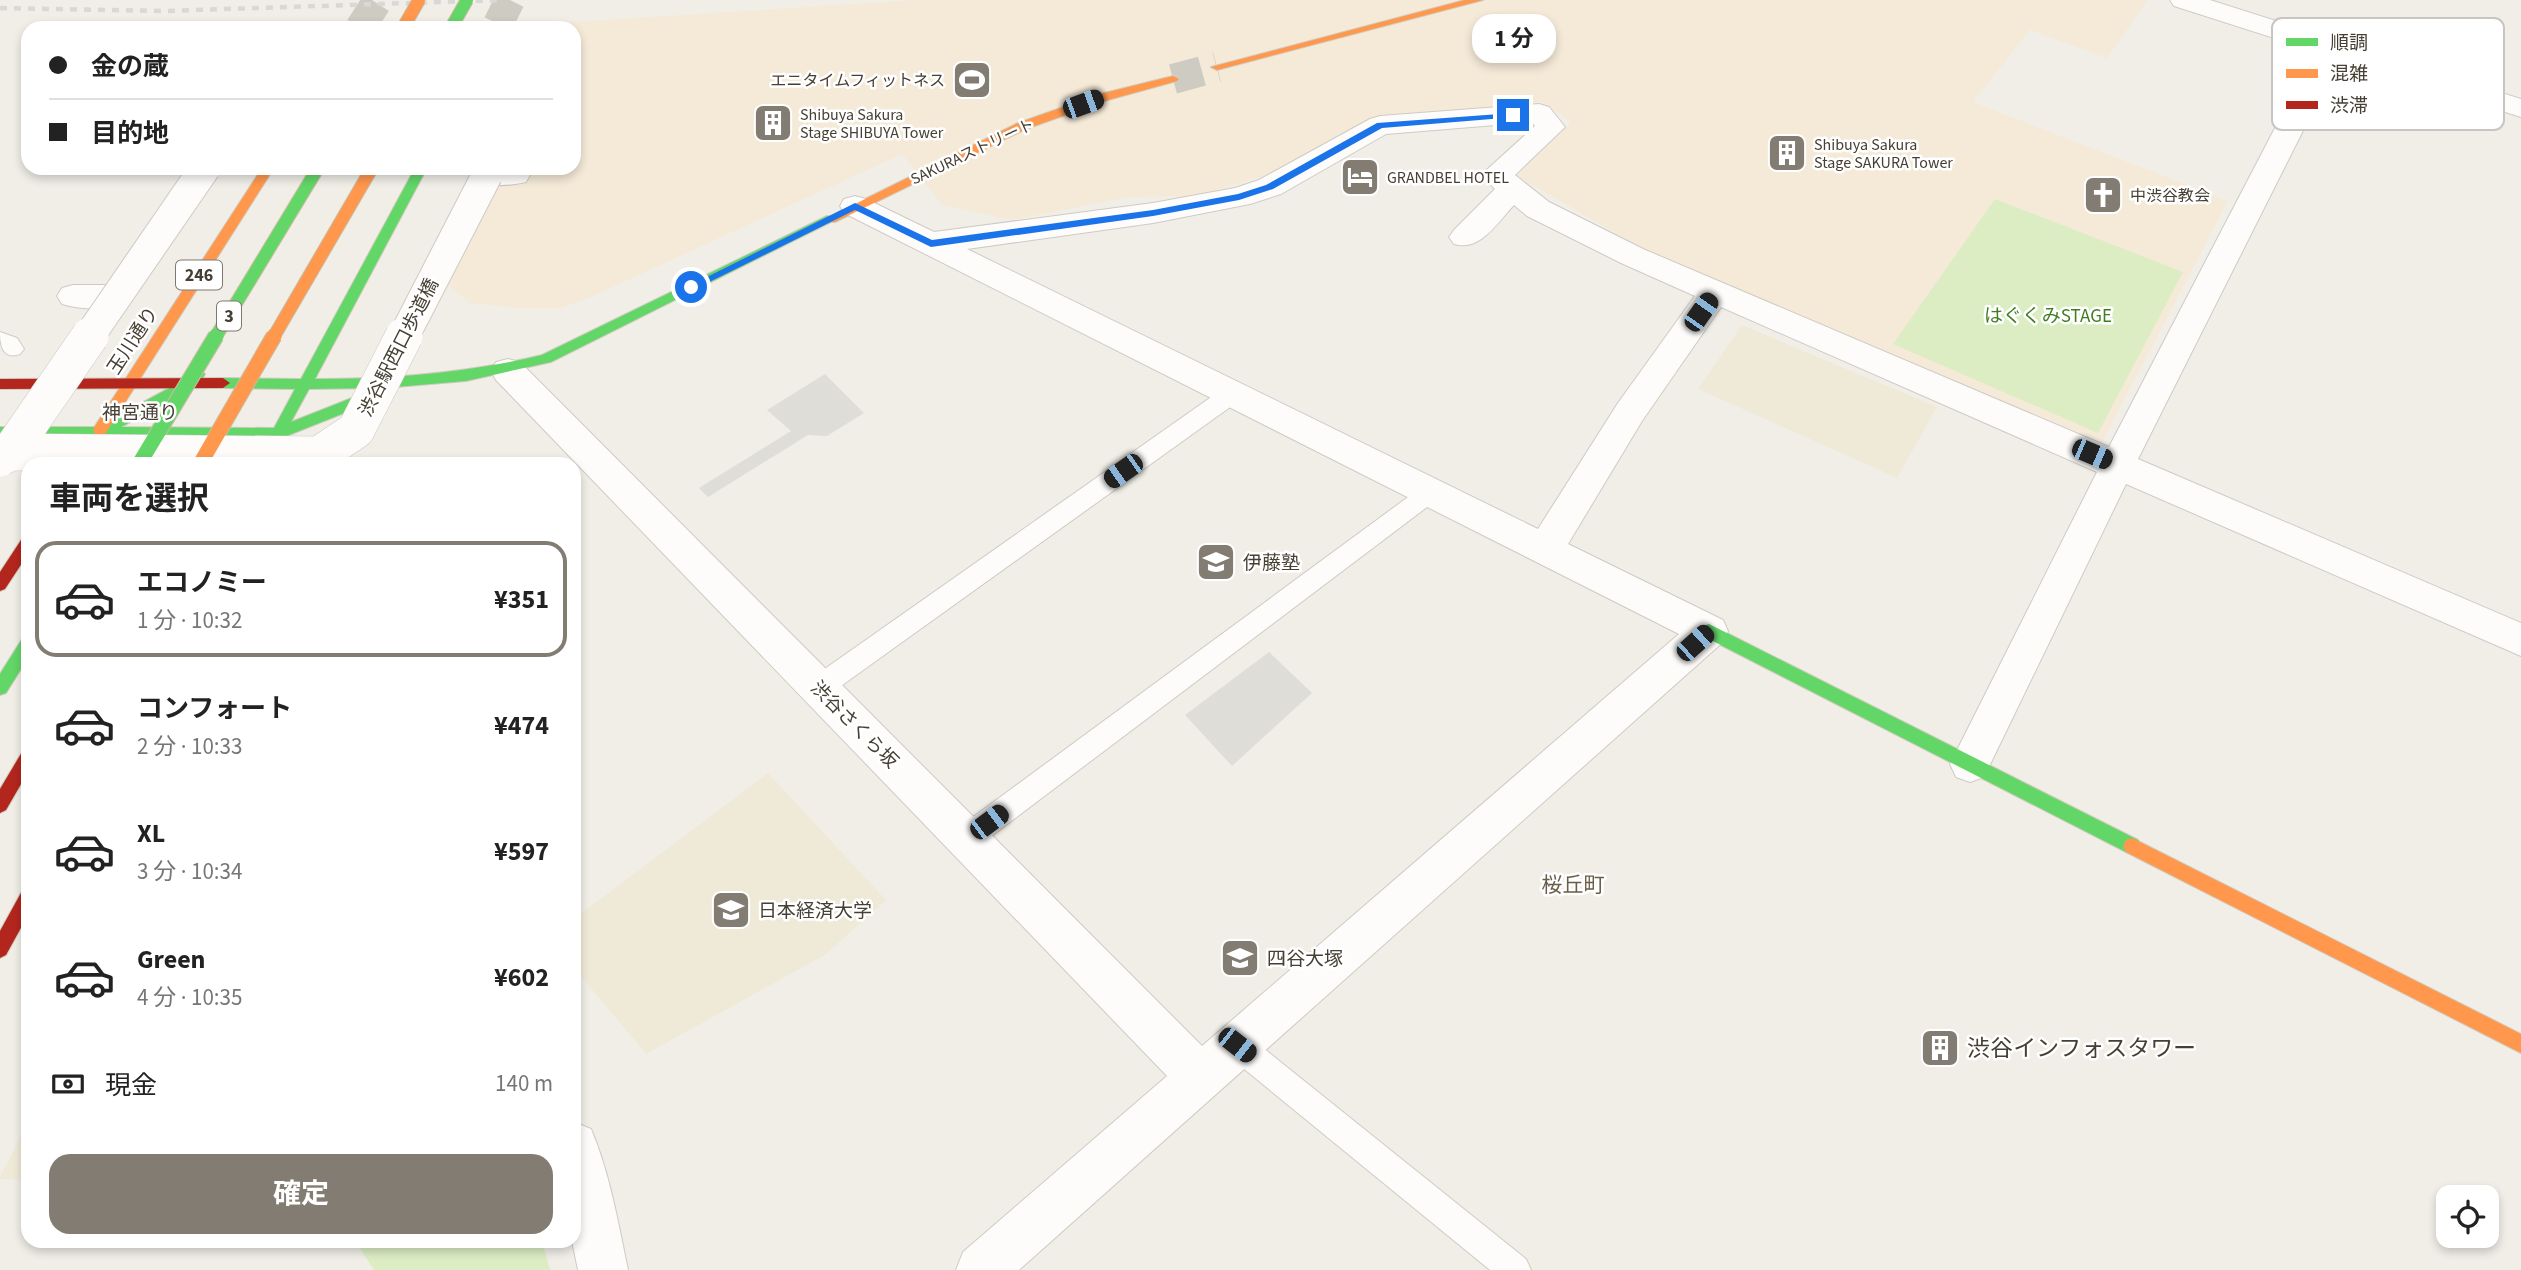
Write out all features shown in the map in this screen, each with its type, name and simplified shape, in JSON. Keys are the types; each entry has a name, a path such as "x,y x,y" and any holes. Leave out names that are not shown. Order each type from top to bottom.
{"main road":[{"path":"406,21 419,0"},
{"path":"455,21 467,0"},
{"path":"1217,67 1478,0"},
{"name":"SAKURAストリート","path":"401,385 508,371 546,359 855,206 1022,127 1104,97 1173,79"},
{"name":"玉川通り","path":"82,457 263,175"},
{"name":"246","path":"98,433 193,382 316,175"},
{"name":"3","path":"143,457 316,175"},
{"path":"270,428 242,383 361,175"},
{"path":"204,457 368,175"},
{"path":"264,457 270,428 307,383 417,175"},
{"name":"神宮通り","path":"0,384 193,382 401,385"},
{"path":"270,428 401,385"},
{"name":"神宮通り","path":"3,447 98,433 270,428"},
{"path":"0,585 21,552"},
{"path":"1709,631 2521,1044"},
{"path":"0,688 21,654"},
{"path":"0,805 21,769"},
{"path":"0,949 21,910"}],"street":[{"path":"2183,0 2272,28"},
{"path":"2504,103 2521,108"},
{"path":"931,243 1153,213 1239,197 1270,187 1380,125 1539,113 1551,127 1496,176 1538,209 1632,256 2521,640"},
{"path":"1970,764 2118,464 2289,130"},
{"path":"3,447 117,296 200,175"},
{"name":"渋谷駅西口歩道橋","path":"3,447 319,455 356,430 492,175"},
{"path":"1465,237 1513,189"},
{"path":"855,206 1709,631 981,1270"},
{"path":"1545,549 1630,412 1716,291"},
{"path":"73,296 117,296"},
{"name":"渋谷さくら坂","path":"508,371 1200,1078"},
{"path":"581,1169 603,1270"}],"lane":[{"path":"818,688 1232,394"},
{"path":"967,838 1431,492"},
{"path":"1237,1045 1515,1270"}],"shaded area":[{"path":"917,0 2148,0 2107,58 2030,30 1973,102 2228,201 2102,442 1651,254 1517,176 1571,122 1543,102 1374,118 1276,172 1196,196 1129,197 1012,220 942,205 902,154 591,297 561,308 519,308 470,303 445,283 499,175 581,175 581,21"},
{"path":"1742,325 1937,407 1897,478 1698,389"},
{"path":"825,374 864,413 827,436 808,435 708,497 699,488 791,431 767,410"},
{"path":"1269,652 1312,693 1232,766 1185,715"},
{"name":"日本経済大学","path":"768,773 886,900 825,955 646,1054 581,976 581,914"},
{"path":"21,1136 21,1180 0,1177"}],"green space":[{"name":"はぐくみSTAGE","path":"1995,199 2183,272 2098,433 1893,344"},
{"path":"360,1248 544,1248 550,1270 374,1270"}],"tunnel":[{"path":"364,21 378,0"},
{"path":"500,21 510,0"},
{"path":"1173,79 1217,67"}],"railway":[{"path":"0,8 165,11 502,0"}],"traffic: fast":[{"path":"455,21 467,0"},
{"path":"143,457 314,175"},
{"path":"266,457 417,175"},
{"path":"223,383 386,383 466,376 546,359 831,219"},
{"path":"98,433 193,382 198,374"},
{"path":"0,432 279,433 382,392"},
{"path":"1709,631 2132,846"},
{"path":"0,688 21,655"}],"traffic: slow":[{"path":"407,21 419,0"},
{"path":"1217,67 1478,0"},
{"path":"831,219 1022,126 1104,97 1173,79"},
{"path":"100,430 264,175"},
{"path":"204,457 368,175"},
{"path":"2132,846 2521,1044"}],"traffic: jam":[{"path":"0,384 223,383"},
{"path":"0,585 21,552"},
{"path":"0,805 21,769"},
{"path":"0,949 21,910"}],"place":[{"name":"エニタイムフィットネス","path":"972,80"},
{"name":"Shibuya Sakura Stage SHIBUYA Tower","path":"773,123"},
{"name":"Shibuya Sakura Stage SAKURA Tower","path":"1787,153"},
{"name":"GRANDBEL HOTEL","path":"1360,177"},
{"name":"中渋谷教会","path":"2103,195"},
{"name":"伊藤塾","path":"1216,562"},
{"name":"日本経済大学","path":"731,910"},
{"name":"四谷大塚","path":"1240,958"},
{"name":"渋谷インフォスタワー","path":"1940,1048"}],"district":[{"name":"桜丘町","path":"1573,885"}],"route":[{"path":"691,287 855,206 931,243 1153,213 1239,197 1270,187 1380,125 1513,115"}]}
